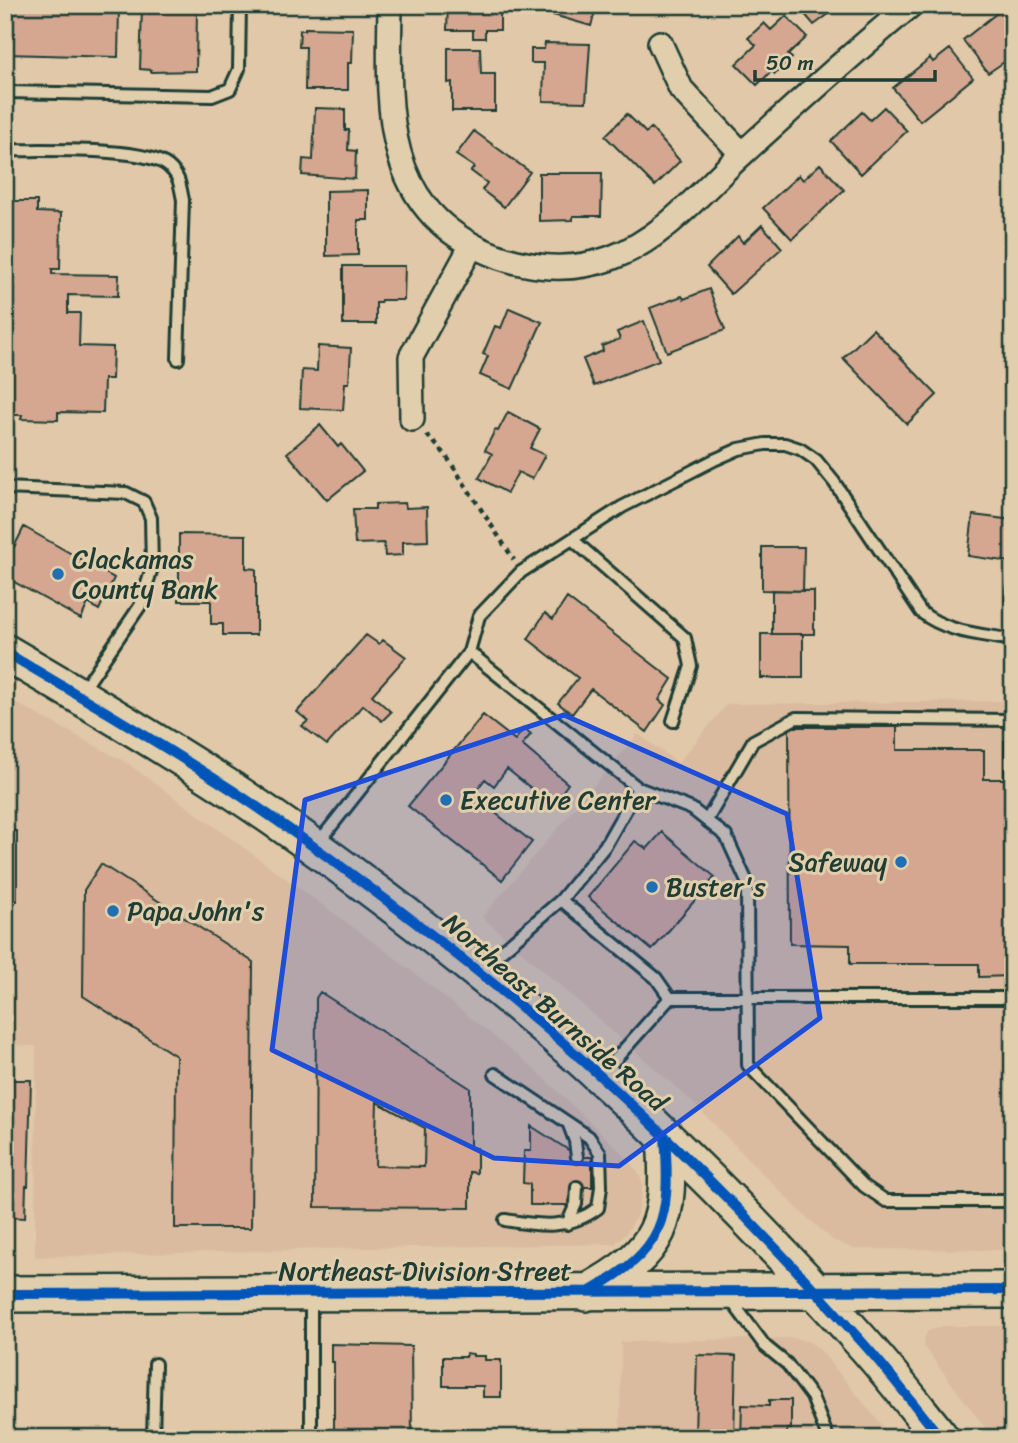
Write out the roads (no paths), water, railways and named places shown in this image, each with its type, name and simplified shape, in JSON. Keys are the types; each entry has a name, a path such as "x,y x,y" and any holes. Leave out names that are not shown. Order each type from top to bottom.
{"main road":[{"name":"Northeast Burnside Road","path":"5,652 169,750 314,848 478,971 664,1136 864,1344 941,1438"},
{"path":"586,1293 619,1275 632,1264 647,1249 656,1231 666,1200 668,1178 664,1136"},
{"name":"Northeast Division Street","path":"5,1294 816,1293 1013,1290"}],"street":[{"path":"390,5 392,131 399,159 411,185 428,209 448,229 472,246 497,258 554,268 611,258 637,246 661,230 742,154 911,5"},
{"path":"660,43 681,89 742,154"},
{"path":"412,419 411,357 472,246"}],"lane":[{"path":"5,92 212,96 221,93 230,89 239,69 240,5"},
{"path":"5,150 129,153 153,157 167,164 179,177 183,200 178,359"},
{"path":"314,848 469,652 479,616 521,572 622,507 739,449 765,444 785,444 800,449 816,460 834,482 921,612 935,623 953,630 1013,639"},
{"path":"5,488 126,493 144,502 151,518 152,568 140,606 79,695"},
{"path":"572,539 685,638 691,666 673,721"},
{"path":"469,652 638,788 692,809 726,836 747,882 748,1065 864,1186 886,1201 1013,1201"},
{"path":"707,820 752,741 796,718 1013,720"},
{"path":"478,971 561,900 605,846 638,788"},
{"path":"561,900 656,978 670,998"},
{"path":"599,1077 670,998 1013,998"},
{"path":"495,1074 589,1137 600,1153 601,1187 598,1208 584,1219 567,1224 505,1220"},
{"path":"569,1125 577,1157"},
{"path":"567,1224 576,1204 577,1187"},
{"path":"725,1293 765,1346 787,1364 812,1397 828,1438"},
{"path":"311,1294 311,1438"},
{"path":"153,1438 155,1364"}],"place":[{"name":"Clackamas County Bank","path":"58,574"},
{"name":"Executive Center","path":"446,800"},
{"name":"Safeway","path":"901,862"},
{"name":"Buster's","path":"652,887"},
{"name":"Papa John's","path":"113,911"}]}
